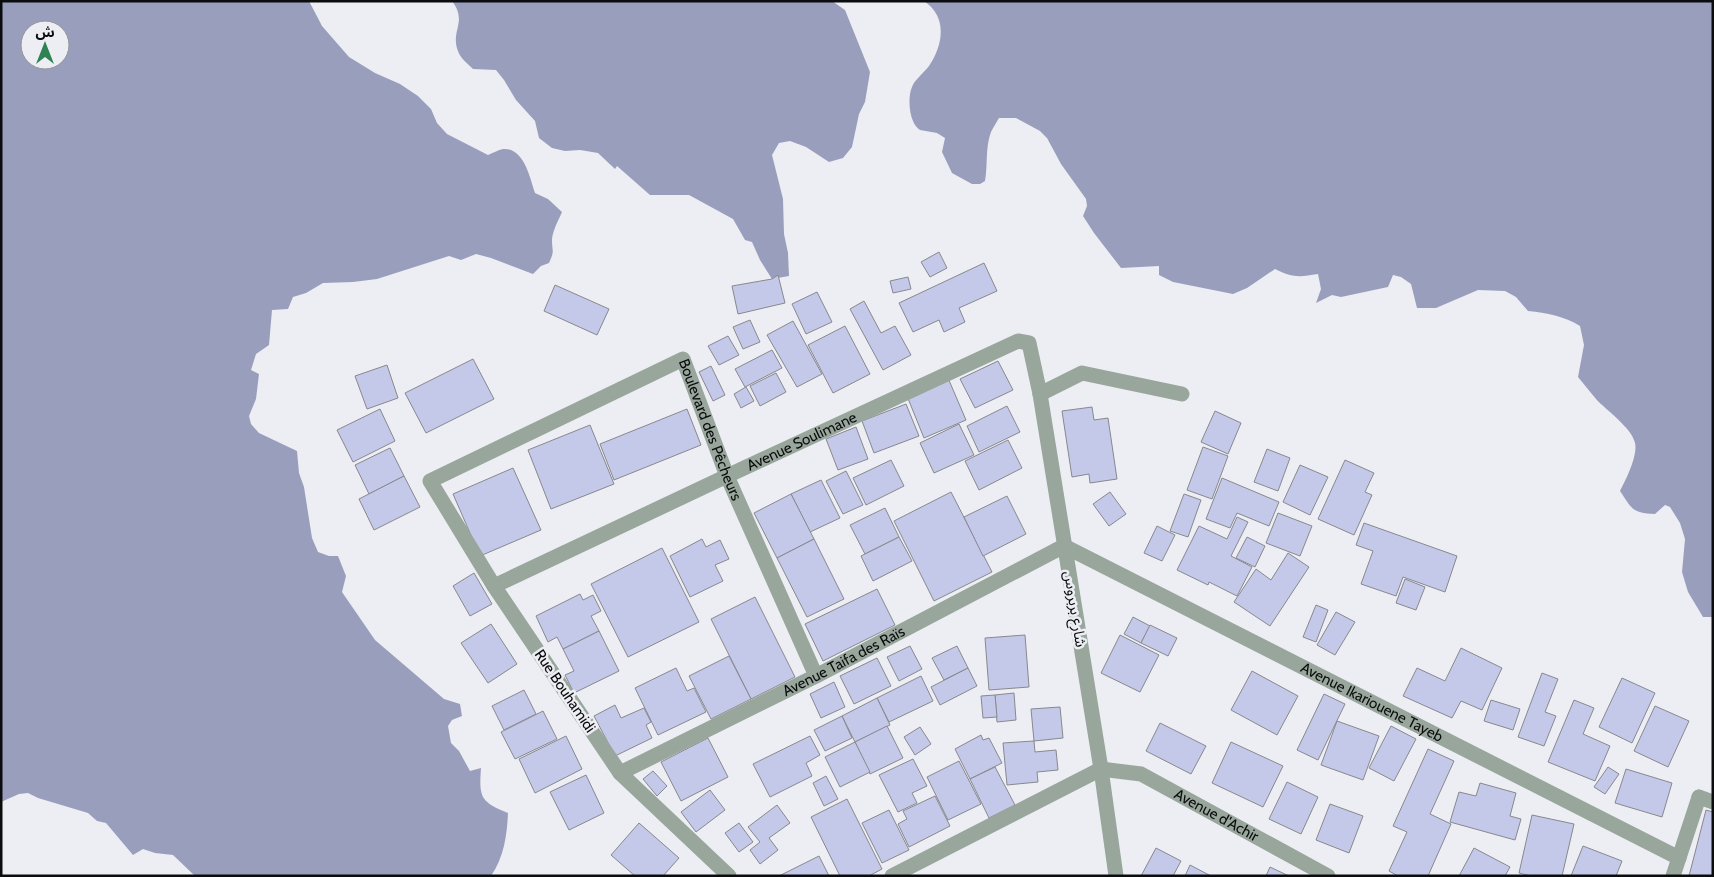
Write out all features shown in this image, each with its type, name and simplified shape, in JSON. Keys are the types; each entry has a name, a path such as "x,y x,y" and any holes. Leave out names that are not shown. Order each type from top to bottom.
{"street":[{"name":"Avenue Soulimane","path":"494,586 1018,341 1029,343"},
{"name":"شارع بربروس","path":"1029,343 1040,394 1101,769 1116,876"},
{"name":"Boulevard des Pêcheurs","path":"430,482 683,359 727,476 816,676"},
{"path":"1040,394 1082,373 1182,394"},
{"name":"Rue Bouhamidi","path":"430,482 494,586 620,773 729,876"},
{"name":"Avenue Taifa des Raïs","path":"620,773 816,676 1064,546"},
{"name":"Avenue Ikariouene Tayeb","path":"1064,546 1679,858"},
{"path":"892,876 1101,769"},
{"name":"Avenue d'Achir","path":"1101,769 1141,774 1328,876"},
{"path":"1673,876 1679,858 1706,800"}],"water":[{"path":"1,1 309,1 322,26 349,57 375,73 400,84 418,96 431,109 437,123 447,134 488,155 503,149 516,153 525,165 535,193 548,199 562,212 552,239 553,253 549,263 541,266 533,274 476,254 461,260 449,256 377,279 323,283 306,293 293,297 288,309 272,310 269,345 256,354 251,370 259,374 256,399 249,416 251,424 259,433 297,451 299,473 304,487 312,538 318,552 329,556 338,556 346,576 342,592 375,640 444,699 460,704 462,716 452,720 448,726 451,743 459,751 470,771 481,768 481,792 487,802 508,813 506,838 502,854 491,876 195,876 173,855 155,853 143,849 133,855 106,823 97,821 88,813 38,798 28,793 19,794 1,802"},
{"path":"452,1 832,1 845,10 870,72 865,102 859,114 852,147 843,158 829,162 806,147 790,141 779,143 772,155 783,199 784,234 788,253 789,276 772,279 760,260 752,242 745,240 733,219 689,195 650,195 617,166 615,169 598,153 580,150 565,151 552,148 539,138 535,121 516,100 496,70 473,69 460,56 456,44 459,15"},
{"path":"924,1 1713,1 1713,617 1703,617 1688,592 1682,572 1685,539 1680,523 1670,507 1665,505 1655,514 1642,513 1630,506 1620,491 1633,461 1635,443 1624,425 1596,399 1578,377 1584,345 1580,326 1555,316 1528,311 1516,297 1505,291 1478,290 1436,308 1417,308 1411,284 1401,277 1393,275 1388,287 1341,297 1332,295 1316,303 1321,289 1318,274 1296,276 1275,269 1247,288 1233,294 1173,282 1159,275 1159,266 1121,268 1083,216 1087,206 1086,199 1061,164 1047,138 1040,131 1016,118 999,118 989,138 985,181 980,184 972,184 952,173 942,152 945,138 937,133 920,130 913,122 910,99 913,84 934,58 941,32 937,15"}],"building":[{"path":"939,252 947,268 930,277 921,262"},
{"path":"984,263 997,291 959,308 965,322 944,332 939,320 913,332 899,303"},
{"path":"778,275 785,303 738,314 732,286 772,279"},
{"path":"908,277 911,289 893,293 890,281"},
{"path":"555,285 609,309 597,335 544,311"},
{"path":"817,292 832,322 806,334 792,304"},
{"path":"864,301 881,333 895,326 911,355 883,370 850,309"},
{"path":"750,320 760,342 743,349 733,327"},
{"path":"793,321 822,374 797,387 767,335"},
{"path":"845,326 870,374 833,393 808,345"},
{"path":"728,336 739,355 719,365 708,346"},
{"path":"772,350 782,368 745,387 735,369"},
{"path":"473,359 494,399 426,433 405,393"},
{"path":"998,361 1013,390 975,408 960,379"},
{"path":"387,365 398,398 367,409 355,376"},
{"path":"711,366 725,395 713,401 699,372"},
{"path":"776,373 786,392 760,406 750,386"},
{"path":"948,378 966,420 924,438 907,396"},
{"path":"746,387 754,401 741,408 734,394"},
{"path":"906,404 919,436 874,453 862,421"},
{"path":"1007,406 1020,432 979,452 967,426"},
{"path":"1092,407 1094,420 1108,418 1117,479 1090,483 1089,474 1072,477 1062,411"},
{"path":"380,409 395,441 353,462 337,430"},
{"path":"687,409 701,445 614,480 600,444"},
{"path":"1215,411 1241,423 1228,454 1201,442"},
{"path":"959,424 974,455 934,473 920,443"},
{"path":"590,425 614,484 551,509 528,450"},
{"path":"856,427 868,459 838,470 826,439"},
{"path":"1008,440 1022,468 979,490 965,461"},
{"path":"1203,447 1228,456 1212,499 1187,490"},
{"path":"390,448 404,476 369,494 355,465"},
{"path":"1267,449 1290,458 1278,491 1254,482"},
{"path":"891,460 904,486 866,505 853,478"},
{"path":"1345,460 1374,473 1365,492 1372,495 1354,535 1318,519"},
{"path":"1300,465 1328,477 1310,515 1283,502"},
{"path":"513,468 541,530 480,556 453,494"},
{"path":"846,471 863,505 843,514 826,481"},
{"path":"404,476 420,507 374,530 359,499"},
{"path":"1222,478 1279,502 1269,526 1237,513 1230,528 1206,519"},
{"path":"821,480 840,518 810,532 791,494"},
{"path":"951,492 992,572 934,601 894,521"},
{"path":"1110,492 1126,514 1109,526 1093,504"},
{"path":"791,494 814,539 777,558 754,513"},
{"path":"1184,494 1201,500 1188,537 1170,531"},
{"path":"1007,496 1026,534 983,556 964,517"},
{"path":"885,508 899,537 865,554 850,525"},
{"path":"1278,513 1312,526 1300,556 1266,543"},
{"path":"1237,517 1248,522 1231,556 1252,567 1237,596 1209,582 1208,585 1177,570 1199,526 1227,539"},
{"path":"1364,523 1457,556 1445,592 1403,577 1396,596 1361,584 1373,551 1356,545"},
{"path":"1157,526 1175,535 1162,561 1144,553"},
{"path":"899,537 912,561 873,581 861,556"},
{"path":"1247,537 1265,546 1255,567 1236,558"},
{"path":"702,539 706,547 720,540 729,559 715,565 723,581 690,597 670,556"},
{"path":"814,539 844,599 807,617 777,558"},
{"path":"662,548 699,622 628,657 591,584"},
{"path":"1288,553 1309,567 1270,626 1234,602 1256,569 1271,580"},
{"path":"474,573 492,604 470,616 453,586"},
{"path":"1405,579 1425,587 1416,610 1396,603"},
{"path":"877,589 895,625 823,661 805,624"},
{"path":"580,594 583,600 593,595 601,611 591,616 599,631 563,649 557,637 548,642 536,616"},
{"path":"755,597 795,677 751,699 711,619"},
{"path":"1316,605 1328,610 1316,642 1303,637"},
{"path":"1336,612 1355,622 1335,655 1317,645"},
{"path":"1133,617 1150,626 1141,643 1124,634"},
{"path":"491,624 517,664 488,683 461,643"},
{"path":"1150,625 1177,638 1168,656 1141,643"},
{"path":"599,631 619,671 574,693 565,675 574,671 563,649"},
{"path":"1025,635 1029,687 989,690 985,638"},
{"path":"1120,635 1159,655 1140,692 1101,673"},
{"path":"910,646 922,669 899,681 887,657"},
{"path":"957,646 968,668 944,680 932,658"},
{"path":"1461,648 1502,668 1482,710 1461,701 1452,718 1403,696 1417,668 1445,681"},
{"path":"729,656 751,699 711,719 689,676"},
{"path":"877,658 891,686 854,704 840,676"},
{"path":"676,668 687,691 694,688 706,712 658,735 635,688"},
{"path":"968,668 977,686 940,705 931,687"},
{"path":"1252,671 1298,696 1277,735 1231,710"},
{"path":"1542,673 1558,679 1545,712 1556,716 1544,746 1518,737"},
{"path":"921,676 933,701 889,722 877,698"},
{"path":"1622,678 1655,693 1632,743 1599,727"},
{"path":"834,682 845,707 821,718 810,694"},
{"path":"524,690 536,714 504,730 492,706"},
{"path":"1014,693 1016,720 997,722 995,695"},
{"path":"1324,694 1345,704 1318,760 1297,750"},
{"path":"995,695 997,717 983,718 981,696"},
{"path":"877,698 890,725 855,742 842,716"},
{"path":"1491,700 1520,709 1513,730 1484,721"},
{"path":"1574,700 1594,708 1583,734 1610,746 1595,781 1548,762"},
{"path":"615,705 621,718 644,708 651,722 646,725 652,738 615,756 594,716"},
{"path":"1655,706 1689,721 1668,767 1634,751"},
{"path":"1060,707 1063,738 1034,741 1031,709"},
{"path":"543,711 557,739 515,759 501,732"},
{"path":"842,716 852,738 825,751 814,730"},
{"path":"1337,721 1379,736 1363,780 1321,765"},
{"path":"1160,723 1206,746 1191,774 1146,751"},
{"path":"887,726 903,758 870,774 855,742"},
{"path":"1391,726 1416,739 1394,781 1369,768"},
{"path":"920,727 931,744 915,755 904,737"},
{"path":"981,735 983,740 989,738 1002,763 970,779 955,749"},
{"path":"566,736 582,769 535,793 519,759"},
{"path":"810,736 820,755 806,763 812,776 770,797 753,764"},
{"path":"708,738 728,777 681,801 661,762"},
{"path":"1034,741 1035,752 1056,750 1058,770 1037,772 1038,782 1007,785 1003,743"},
{"path":"855,742 870,772 840,787 825,757"},
{"path":"1231,742 1283,766 1263,807 1212,783"},
{"path":"1428,749 1454,761 1430,814 1451,824 1428,876 1398,876 1389,871 1407,832 1393,826"},
{"path":"913,759 927,786 912,793 917,803 898,812 879,775"},
{"path":"959,761 981,804 948,820 927,777"},
{"path":"995,767 1015,805 989,818 970,779"},
{"path":"1608,767 1619,774 1605,794 1594,787"},
{"path":"1626,769 1672,783 1662,817 1615,803"},
{"path":"653,771 667,786 657,796 643,779"},
{"path":"586,775 604,813 569,830 550,792"},
{"path":"826,776 838,799 824,806 813,783"},
{"path":"1287,782 1318,797 1301,834 1269,819"},
{"path":"1480,783 1516,793 1510,816 1521,819 1515,840 1450,822 1459,792 1476,796"},
{"path":"710,790 725,810 696,832 681,812"},
{"path":"935,796 950,826 909,847 898,824 907,819 903,811"},
{"path":"847,799 882,869 869,876 840,876 811,817"},
{"path":"1330,804 1363,816 1349,853 1316,840"},
{"path":"777,805 790,823 769,838 778,850 760,864 750,850 760,842 748,827"},
{"path":"889,810 909,850 882,863 862,823"},
{"path":"1706,810 1713,812 1713,876 1689,876"},
{"path":"1532,815 1574,824 1562,876 1531,876 1519,873"},
{"path":"639,823 679,858 663,876 635,876 611,855"},
{"path":"739,823 753,842 739,852 725,833"},
{"path":"1583,846 1622,861 1616,876 1571,876"},
{"path":"1156,848 1181,861 1173,876 1141,876"},
{"path":"1474,848 1510,867 1505,876 1459,876"},
{"path":"819,856 829,876 779,876"},
{"path":"1190,865 1211,876 1185,876"},
{"path":"1270,867 1289,876 1266,876"}]}
